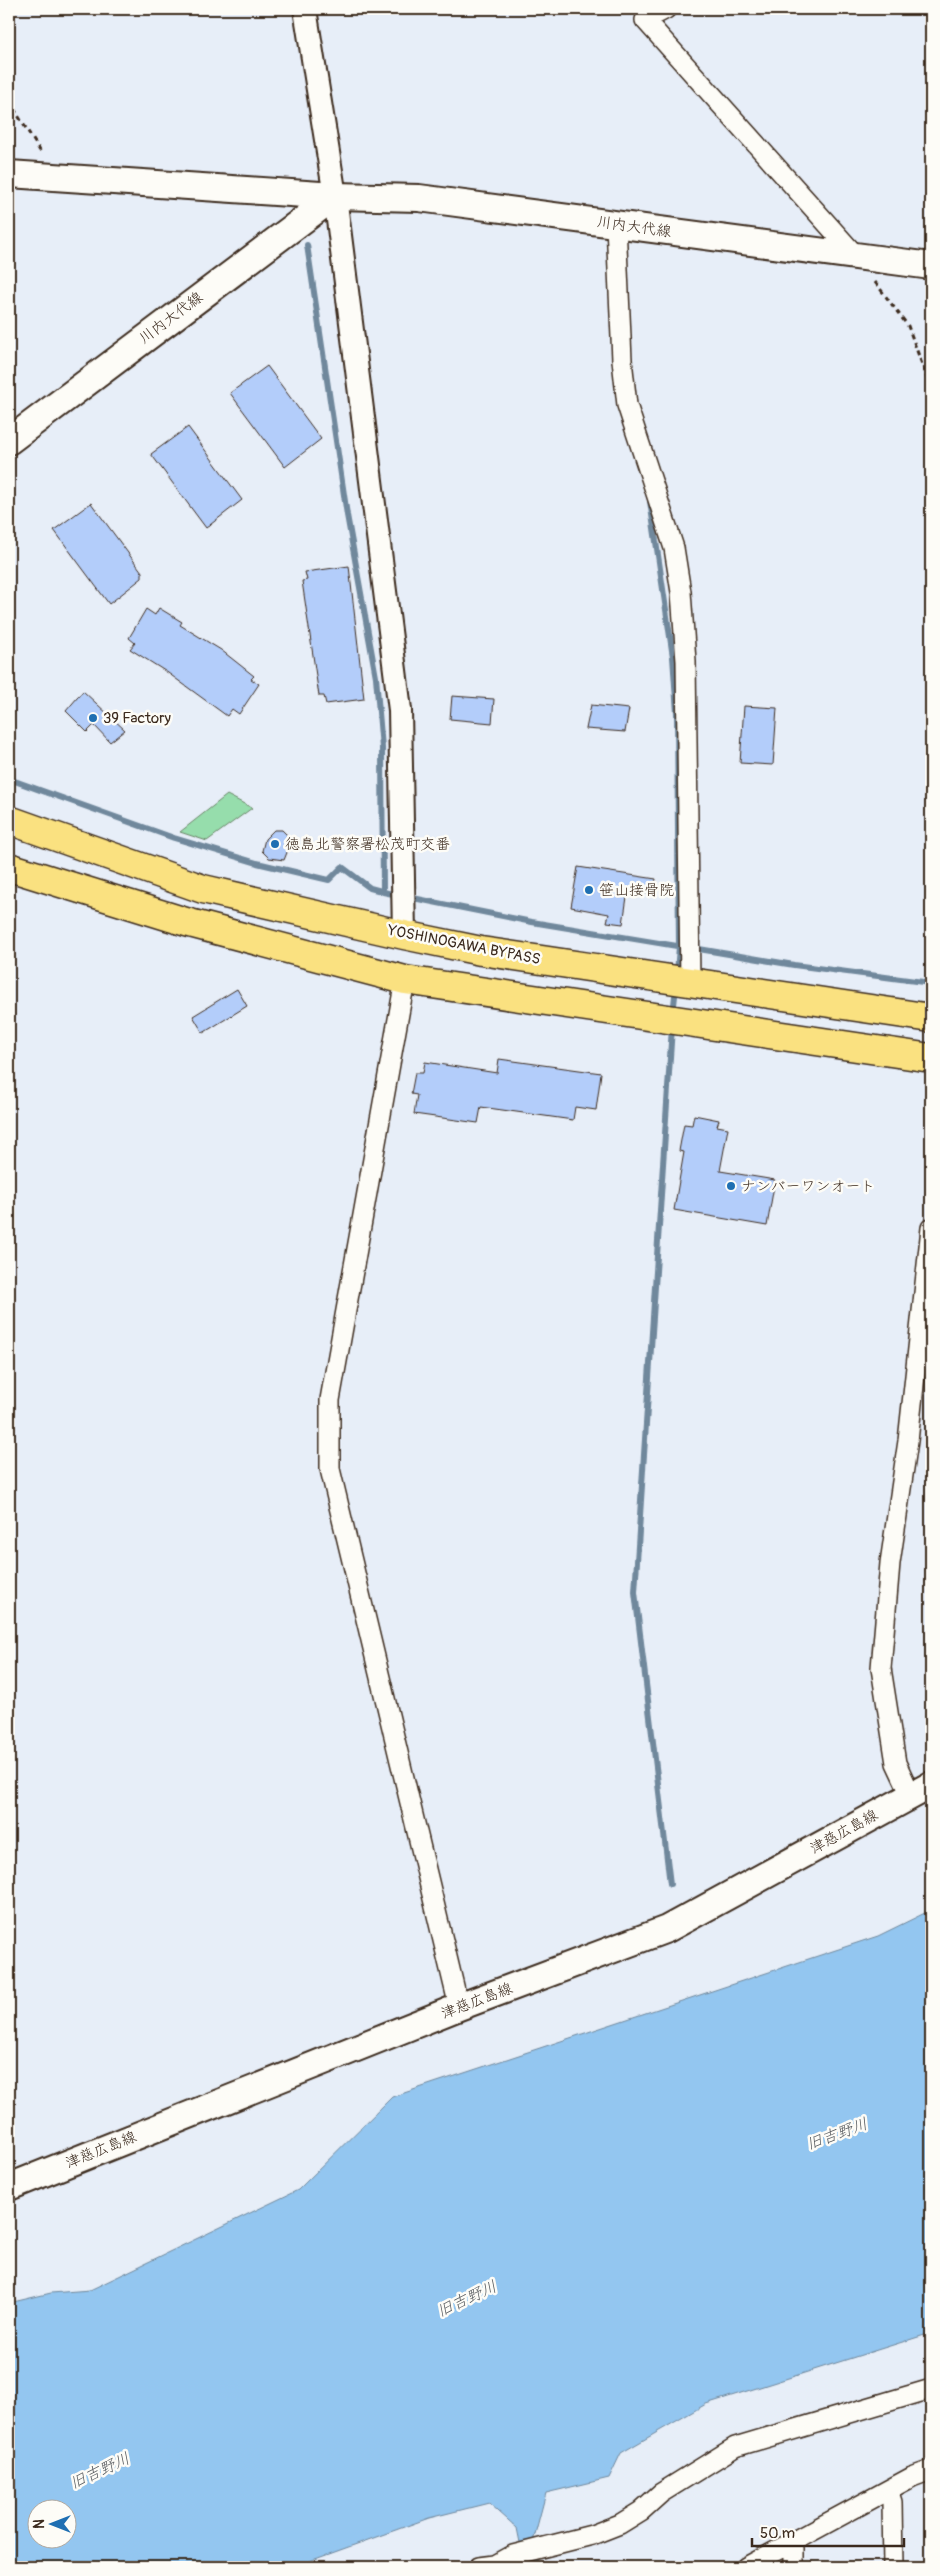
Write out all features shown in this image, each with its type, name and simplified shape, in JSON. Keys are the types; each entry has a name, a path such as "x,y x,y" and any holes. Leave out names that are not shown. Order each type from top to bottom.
{"highway":[{"name":"YOSHINOGAWA BYPASS","path":"9,820 204,889 404,935 481,951 931,1018"},
{"path":"9,867 186,922 405,980 931,1058"}],"main road":[{"name":"川内大代線","path":"9,174 335,196 419,198 931,266"},
{"name":"川内大代線","path":"9,442 335,196"},
{"name":"津慈広島線","path":"9,2187 459,2007 667,1929 921,1790"}],"street":[{"path":"305,9 335,196 400,710 404,935"},
{"path":"666,9 645,20 856,256"},
{"path":"616,224 622,360 627,405 674,548 681,592 686,661 690,981"},
{"path":"405,980 330,1400 330,1470 459,2007"},
{"path":"921,1790 896,1763 881,1668 890,1563 908,1441 931,1228"},
{"path":"490,2567 514,2555 592,2535 620,2524 641,2511 661,2493 735,2447 931,2389"},
{"path":"746,2567 888,2490 931,2470"},
{"path":"888,2490 892,2502 893,2567"},
{"path":"791,2543 794,2549 794,2567"}],"path":[{"path":"9,101 57,178"},
{"path":"856,256 908,326 931,389"}],"green space":[{"path":"227,795 252,808 207,841 180,832"}],"water":[{"name":"旧吉野川","path":"931,1910 931,2333 706,2404 621,2453 609,2478 546,2493 534,2538 538,2567 525,2567 517,2528 489,2503 429,2518 293,2567 9,2567 9,2303 51,2293 90,2290 298,2190 392,2097 878,1936"}],"building":[{"path":"267,366 321,439 285,467 230,393"},
{"path":"188,427 242,500 206,528 151,454"},
{"path":"91,503 142,572 142,578 109,604 54,530"},
{"path":"349,566 364,699 326,704 324,696 319,696 302,581 307,580 305,572"},
{"path":"159,608 182,622 180,625 221,650 254,676 251,679 259,684 239,714 232,709 227,716 168,673 130,649 135,643 129,638 146,609 155,615"},
{"name":"39 Factory","path":"83,691 125,730 110,742 94,725 87,732 66,711"},
{"path":"452,696 494,699 492,723 450,719"},
{"path":"591,705 629,709 625,732 586,729"},
{"path":"744,706 777,708 773,765 740,763"},
{"path":"274,830 282,830 292,840 284,860 269,858 262,851 265,839"},
{"path":"578,867 656,879 653,894 628,890 623,924 607,922 609,914 571,907"},
{"path":"237,989 247,1006 203,1033 193,1016"},
{"path":"499,1059 601,1073 596,1110 575,1107 573,1120 481,1107 478,1123 414,1114 417,1095 411,1094 415,1073 423,1073 425,1062 497,1073"},
{"path":"694,1115 719,1120 717,1126 728,1128 720,1171 775,1180 767,1226 674,1210 684,1152 679,1151 684,1124 692,1125"}],"waterway":[{"path":"307,245 347,515 376,677 382,748 383,892 532,922 683,947"},
{"path":"650,501 673,657 677,713 679,946 677,974"},
{"path":"9,779 174,838 257,863 329,880 342,867 370,888 385,892"},
{"path":"693,948 794,965 931,983"},
{"path":"673,1014 676,987"},
{"path":"670,1884 635,1592 672,1027"}],"place":[{"name":"39 Factory","path":"93,718"},
{"name":"徳島北警察署松茂町交番","path":"275,844"},
{"name":"笹山接骨院","path":"589,890"},
{"name":"ナンバーワンオート","path":"731,1186"}]}
